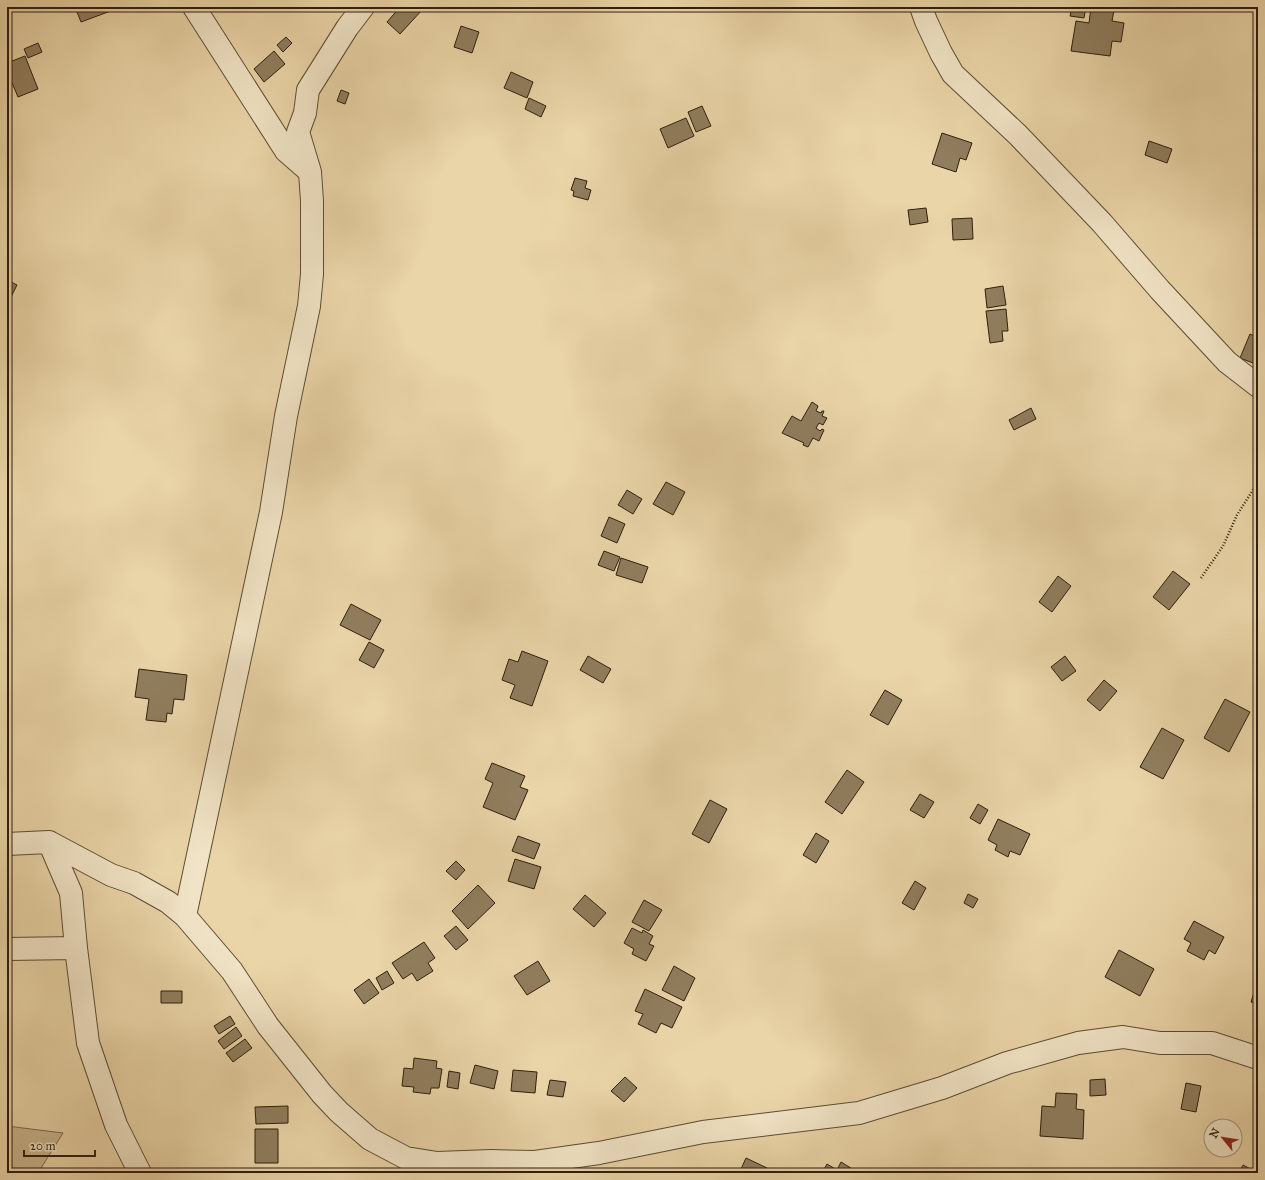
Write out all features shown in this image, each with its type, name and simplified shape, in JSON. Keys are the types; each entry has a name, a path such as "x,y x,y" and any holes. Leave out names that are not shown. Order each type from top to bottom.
{"street":[{"path":"194,7 286,151 310,172"},
{"path":"185,916 271,512 286,416 309,306 312,274 312,201 310,172 298,132 305,113 308,90 347,28 363,7"},
{"path":"921,7 926,21 953,74 1018,135 1102,223 1170,301 1227,362 1258,386"},
{"path":"50,842 71,893 76,948 88,1043 116,1125 140,1173"},
{"path":"7,844 50,842 111,874 134,883 168,902 185,916 232,971 268,1026 322,1094 339,1112 370,1138 406,1158 437,1163 535,1162 599,1153 703,1132 859,1113 942,1088 1007,1063 1078,1043 1122,1037 1160,1043 1212,1043 1258,1058"},
{"path":"7,949 76,948"}],"path":[{"path":"1201,578 1223,546 1237,515 1258,482"}],"shaded area":[{"path":"7,1126 63,1133 38,1173 7,1173"}],"building":[{"path":"75,7 115,7 116,9 81,22"},
{"path":"400,7 421,7 423,9 400,34 387,22"},
{"path":"1072,7 1086,7 1084,18 1070,16"},
{"path":"1091,7 1114,10 1112,21 1124,23 1121,42 1112,41 1110,56 1071,51 1076,21 1089,23"},
{"path":"461,26 479,32 472,53 454,47"},
{"path":"286,37 292,43 283,52 277,45"},
{"path":"38,43 42,52 28,58 24,49"},
{"path":"274,51 285,64 264,82 254,69"},
{"path":"25,56 38,89 18,97 7,71 7,63"},
{"path":"511,72 533,82 527,98 504,88"},
{"path":"341,90 349,93 345,104 337,101"},
{"path":"529,98 546,106 541,117 525,109"},
{"path":"702,106 711,126 696,132 688,112"},
{"path":"686,118 694,136 668,148 660,129"},
{"path":"942,133 972,143 966,160 960,158 956,172 932,164"},
{"path":"1149,141 1172,149 1167,163 1145,155"},
{"path":"575,178 587,181 585,188 591,190 588,200 573,196 574,191 571,190"},
{"path":"926,208 928,222 910,225 908,210"},
{"path":"972,218 973,239 953,240 952,219"},
{"path":"7,280 17,285 7,305"},
{"path":"1003,286 1006,305 987,308 985,289"},
{"path":"1006,309 1008,331 1002,331 1003,341 990,343 986,311"},
{"path":"1250,334 1258,338 1258,365 1240,358"},
{"path":"812,402 818,406 816,411 821,413 824,411 822,416 827,418 823,425 819,423 816,428 820,431 822,429 824,430 819,441 813,438 808,447 803,445 804,443 782,433 792,416 801,421"},
{"path":"1031,408 1036,419 1014,430 1009,420"},
{"path":"666,482 685,492 673,515 653,504"},
{"path":"627,490 642,499 633,514 618,505"},
{"path":"609,517 625,524 617,543 601,536"},
{"path":"604,551 620,557 614,571 598,565"},
{"path":"621,558 648,567 642,583 616,575"},
{"path":"1173,571 1190,584 1169,610 1153,597"},
{"path":"1058,576 1071,586 1052,612 1039,602"},
{"path":"351,604 381,620 370,640 340,625"},
{"path":"369,642 384,650 374,668 359,660"},
{"path":"522,651 548,661 532,706 510,698 515,685 502,680 509,659 518,662"},
{"path":"588,656 611,669 603,683 580,670"},
{"path":"1065,656 1076,671 1062,681 1051,667"},
{"path":"139,669 187,675 184,700 174,699 172,714 167,713 166,722 146,720 149,699 135,697"},
{"path":"1104,680 1117,691 1100,711 1087,700"},
{"path":"885,690 902,700 888,725 870,715"},
{"path":"1225,699 1250,712 1229,752 1204,738"},
{"path":"1162,728 1184,740 1163,779 1140,767"},
{"path":"492,763 525,776 520,787 528,790 515,820 483,807 493,783 485,779"},
{"path":"847,770 864,782 842,814 825,802"},
{"path":"920,794 934,802 924,818 910,810"},
{"path":"710,800 727,809 709,843 692,834"},
{"path":"978,804 988,810 980,824 970,818"},
{"path":"998,819 1030,834 1020,855 1010,851 1008,857 995,850 997,845 988,840"},
{"path":"816,833 829,841 816,863 803,855"},
{"path":"518,836 540,844 534,859 512,851"},
{"path":"515,859 541,867 534,889 508,881"},
{"path":"456,861 465,870 456,880 446,871"},
{"path":"915,881 926,888 914,910 902,903"},
{"path":"478,885 495,903 468,929 452,911"},
{"path":"968,894 978,899 973,908 964,903"},
{"path":"585,895 606,913 594,927 573,909"},
{"path":"644,900 662,910 649,931 632,922"},
{"path":"1194,921 1224,937 1215,954 1209,950 1204,960 1187,951 1191,943 1184,939"},
{"path":"456,926 468,940 456,950 444,936"},
{"path":"632,928 642,933 643,930 653,936 649,944 654,946 646,961 632,954 634,949 624,943"},
{"path":"424,942 435,958 428,963 433,971 417,981 412,973 403,979 392,963"},
{"path":"1119,950 1154,969 1140,996 1105,977"},
{"path":"538,961 550,981 527,995 514,976"},
{"path":"674,966 695,978 684,1001 662,990"},
{"path":"387,971 394,983 382,990 376,978"},
{"path":"369,979 379,993 364,1004 354,990"},
{"path":"1257,983 1258,984 1258,1004 1251,1002"},
{"path":"645,989 682,1007 672,1028 661,1023 656,1033 638,1024 643,1014 635,1011"},
{"path":"161,991 182,991 182,1003 161,1003"},
{"path":"230,1016 235,1024 219,1034 214,1026"},
{"path":"236,1027 242,1036 224,1049 218,1041"},
{"path":"245,1039 252,1048 233,1062 226,1053"},
{"path":"414,1058 437,1061 436,1068 442,1069 439,1088 431,1088 430,1094 413,1092 414,1087 402,1086 404,1068 413,1069"},
{"path":"475,1065 498,1071 494,1089 470,1083"},
{"path":"513,1070 537,1072 535,1093 511,1091"},
{"path":"449,1071 460,1073 458,1089 447,1087"},
{"path":"625,1077 637,1088 624,1102 611,1091"},
{"path":"1105,1079 1106,1095 1090,1096 1090,1080"},
{"path":"550,1080 566,1082 563,1097 547,1095"},
{"path":"1186,1083 1201,1086 1196,1112 1181,1109"},
{"path":"1056,1093 1077,1094 1076,1109 1084,1110 1083,1139 1040,1136 1042,1106 1055,1107"},
{"path":"288,1106 288,1123 256,1124 255,1107"},
{"path":"255,1129 278,1129 278,1163 255,1163"},
{"path":"746,1158 767,1168 765,1173 749,1173 741,1169"},
{"path":"841,1162 854,1170 853,1173 822,1173 827,1164 837,1170"},
{"path":"1243,1165 1258,1173 1239,1173"}]}
